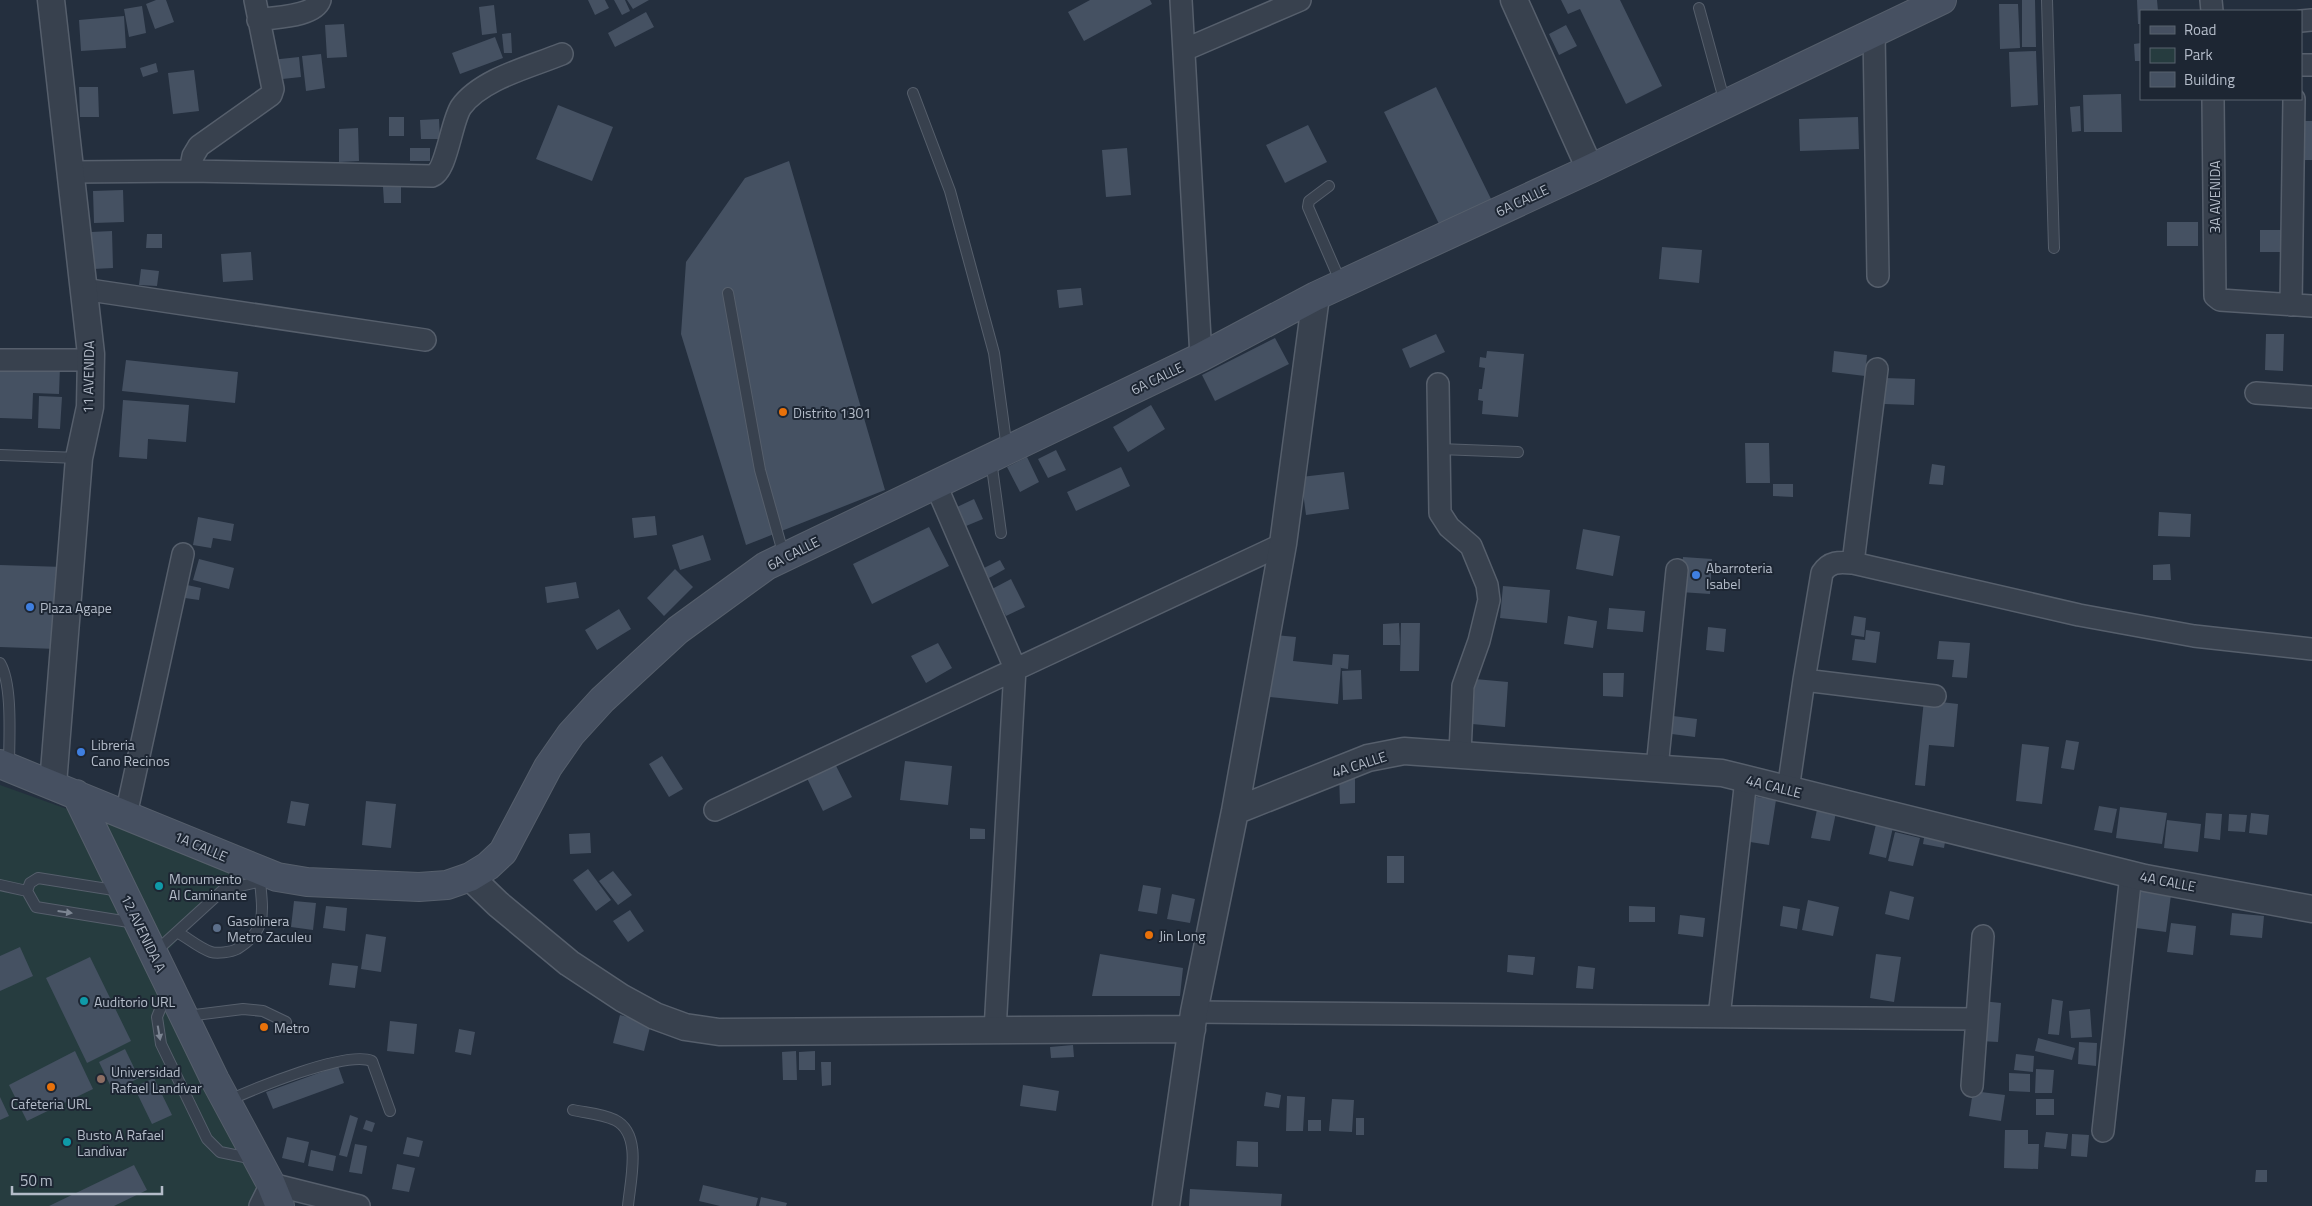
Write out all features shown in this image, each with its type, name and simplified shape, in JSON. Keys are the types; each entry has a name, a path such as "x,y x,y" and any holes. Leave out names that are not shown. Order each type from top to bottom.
{"main road":[{"name":"6A CALLE","path":"470,877 488,866 503,852 548,767 571,734 602,700 678,630 766,566 935,483 1201,357 1316,296 1590,169 1942,0"},
{"name":"1A CALLE","path":"4,766 126,815 268,879 419,887 447,884 470,877"},
{"name":"12 AVENIDA A","path":"64,789 123,892 226,1102 258,1160 270,1199"}],"street":[{"name":"11 AVENIDA","path":"51,0 57,63 72,172 91,360 90,407 79,458 64,789"},
{"path":"190,171 193,156 199,146 271,95 273,89 257,10 310,12 318,5 320,0"},
{"path":"1181,0 1201,357"},
{"path":"1184,50 1300,0"},
{"path":"1514,0 1590,169"},
{"path":"1874,33 1878,276"},
{"path":"72,172 190,171 432,176 441,169 460,108 477,89 562,54"},
{"name":"3A AVENIDA","path":"2213,100 2215,296 2220,300 2291,305"},
{"path":"2294,100 2291,305 2312,306"},
{"path":"83,289 425,340"},
{"path":"1166,1206 1193,1020 1236,811 1282,544 1316,296"},
{"path":"0,360 91,360"},
{"path":"1853,563 1877,369"},
{"path":"1438,384 1440,514 1448,527 1471,546 1487,585 1489,600 1479,641 1463,686 1460,753"},
{"path":"2256,393 2312,397"},
{"path":"935,483 1015,668 995,1031"},
{"path":"715,810 1282,544"},
{"path":"126,815 183,554"},
{"path":"1788,790 1822,573 1827,565 1835,562 1853,563 2088,617 2194,636 2312,649"},
{"path":"1657,768 1676,570"},
{"path":"1804,680 1935,696"},
{"name":"4A CALLE","path":"1236,811 1368,758 1404,751 1460,753 1722,773 2131,874 2312,909"},
{"path":"1719,1017 1746,779"},
{"path":"2103,1131 2131,874"},
{"path":"470,877 498,904 570,963 655,1016 685,1028 719,1032 995,1031 1193,1020 1719,1017 1977,1019"},
{"path":"1972,1086 1982,936"},
{"path":"270,1199 359,1206"}],"lane":[{"path":"2046,0 2054,248"},
{"path":"1699,8 1725,104"},
{"path":"913,94 950,191 991,344 999,453 1001,533"},
{"path":"1329,186 1309,201 1308,207 1341,284"},
{"path":"728,293 760,470 784,557"},
{"path":"1439,449 1518,452"},
{"path":"0,456 79,458"},
{"path":"0,664 5,672 8,694 4,766"},
{"path":"123,892 38,878 30,882 27,891 36,907 139,924"},
{"path":"154,954 177,932 223,890 268,879 259,929 252,940 233,951 212,953 177,932"},
{"path":"0,885 27,891"},
{"path":"169,987 157,1017 161,1044 207,1139 220,1152 258,1160"},
{"path":"184,1016 243,1009 263,1011 286,1022"},
{"path":"226,1102 251,1090 343,1059 365,1058 372,1061 375,1067 390,1111"},
{"path":"573,1110 616,1121 628,1131 632,1151 628,1206"}],"green space":[{"name":"Universidad Rafael Landívar","path":"0,785 67,809 259,1183 250,1206 0,1206"},
{"path":"85,802 241,870 159,960"}],"building":[{"path":"156,0 166,0 174,22 155,29 146,4"},
{"path":"588,0 605,0 609,8 595,15"},
{"path":"614,0 625,0 630,11 622,15"},
{"path":"627,0 649,0 633,9"},
{"path":"1090,0 1150,0 1152,4 1084,41 1068,12"},
{"path":"1561,0 1620,0 1662,86 1626,104 1580,9 1568,14"},
{"path":"2022,0 2035,0 2036,47 2022,47"},
{"path":"2137,0 2157,0 2158,10 2140,10 2140,24 2138,24"},
{"path":"1999,4 2018,4 2020,48 2000,49"},
{"path":"494,5 497,33 482,35 479,7"},
{"path":"142,6 146,33 129,37 124,9"},
{"path":"646,12 654,27 615,47 608,33"},
{"path":"124,16 126,48 81,51 79,20"},
{"path":"344,24 347,57 327,58 325,25"},
{"path":"1566,25 1577,46 1559,55 1549,34"},
{"path":"511,33 512,53 504,53 502,34"},
{"path":"495,37 503,58 460,74 452,53"},
{"path":"2140,43 2140,61 2135,61 2134,44"},
{"path":"2036,51 2038,105 2011,107 2009,52"},
{"path":"321,54 325,88 306,91 302,56"},
{"path":"299,57 301,77 273,80 271,60"},
{"path":"156,63 158,72 143,77 140,68"},
{"path":"194,70 199,111 173,114 168,73"},
{"path":"79,87 98,87 99,117 80,117"},
{"path":"1436,87 1493,203 1441,228 1384,112"},
{"path":"2121,94 2122,132 2084,132 2083,95"},
{"path":"558,105 613,127 592,181 536,159"},
{"path":"2080,106 2081,131 2072,132 2070,107"},
{"path":"389,117 404,117 404,136 389,136"},
{"path":"1858,117 1859,149 1800,151 1799,119"},
{"path":"439,119 440,139 421,139 420,120"},
{"path":"2301,121 2312,121 2312,160 2301,160"},
{"path":"1308,125 1327,162 1285,183 1266,145"},
{"path":"358,128 359,161 339,162 339,129"},
{"path":"410,148 430,148 430,161 410,161"},
{"path":"1127,148 1131,195 1106,197 1102,150"},
{"name":"Distrito 1301","path":"789,161 885,490 746,545 681,334 686,262 745,178"},
{"path":"383,187 401,187 401,203 384,203"},
{"path":"123,190 124,222 94,223 93,191"},
{"path":"2167,222 2198,222 2198,246 2167,246"},
{"path":"2260,230 2283,230 2283,252 2260,252"},
{"path":"112,231 113,268 93,269 91,232"},
{"path":"147,234 162,234 162,248 146,248"},
{"path":"1662,247 1702,250 1699,283 1659,279"},
{"path":"251,252 253,280 223,282 221,254"},
{"path":"141,269 159,271 157,286 139,285"},
{"path":"1081,288 1083,305 1059,308 1057,290"},
{"path":"1436,334 1445,352 1410,368 1402,349"},
{"path":"2266,334 2284,334 2283,371 2265,370"},
{"path":"1275,338 1289,364 1215,401 1202,375"},
{"path":"1487,351 1524,354 1518,417 1482,414 1483,401 1478,400 1479,389 1482,389 1485,368 1479,367 1480,357 1486,358"},
{"path":"1834,351 1867,355 1865,376 1832,372"},
{"path":"126,360 238,372 235,403 122,391"},
{"path":"0,365 60,366 59,394 33,393 32,419 0,418"},
{"path":"1885,378 1915,379 1914,405 1884,404"},
{"path":"39,396 62,397 60,429 38,428"},
{"path":"123,400 189,405 186,442 148,439 147,459 119,457"},
{"path":"1151,405 1165,429 1128,452 1113,427"},
{"path":"1745,443 1769,443 1770,483 1746,483"},
{"path":"1056,450 1066,470 1048,478 1038,459"},
{"path":"1027,457 1039,482 1020,492 1007,467"},
{"path":"1932,464 1945,466 1943,485 1929,484"},
{"path":"1121,467 1130,486 1076,511 1067,492"},
{"path":"1344,472 1349,509 1306,515 1301,477"},
{"path":"1773,484 1793,484 1793,497 1773,496"},
{"path":"974,499 983,519 966,526 957,507"},
{"path":"2159,512 2191,514 2190,537 2158,536"},
{"path":"655,516 657,535 634,538 632,518"},
{"path":"198,517 234,524 231,541 213,538 211,548 193,545"},
{"path":"929,527 949,566 872,604 853,564"},
{"path":"1583,529 1620,536 1613,576 1576,569"},
{"path":"703,535 711,560 680,570 672,545"},
{"name":"Abarroteria Isabel","path":"1683,557 1712,559 1710,594 1680,592"},
{"path":"199,559 234,568 229,589 193,580"},
{"path":"1000,560 1005,569 989,578 984,568"},
{"path":"2170,564 2171,580 2153,580 2153,565"},
{"name":"Plaza Agape","path":"0,565 64,567 57,649 0,647"},
{"path":"675,569 693,587 664,616 647,598"},
{"path":"1011,579 1025,607 1006,616 992,589"},
{"path":"576,582 579,598 547,603 545,587"},
{"path":"187,585 201,588 199,600 185,598"},
{"path":"1503,586 1550,590 1547,623 1500,618"},
{"path":"1609,608 1645,611 1643,632 1607,629"},
{"path":"619,609 631,629 597,650 585,630"},
{"path":"1568,616 1597,621 1593,648 1564,644"},
{"path":"1854,616 1866,618 1864,637 1851,635"},
{"path":"1399,623 1400,645 1383,645 1383,624"},
{"path":"1401,623 1420,623 1419,671 1400,671"},
{"path":"1708,627 1726,629 1724,652 1706,650"},
{"path":"1866,630 1880,632 1876,663 1852,660 1855,639 1865,640"},
{"path":"1275,635 1296,637 1293,661 1332,665 1333,654 1349,655 1348,669 1341,668 1341,666 1338,704 1269,697"},
{"path":"1939,641 1970,643 1967,678 1952,677 1954,660 1937,659"},
{"path":"938,643 952,668 926,683 911,656"},
{"path":"1361,670 1362,699 1343,700 1342,671"},
{"path":"1603,673 1624,673 1623,697 1603,696"},
{"path":"1475,679 1508,682 1505,727 1472,724"},
{"path":"1924,700 1958,704 1954,747 1929,745 1925,786 1915,785"},
{"path":"1665,715 1697,719 1695,737 1664,733"},
{"path":"2066,740 2079,742 2074,770 2061,768"},
{"path":"2022,744 2049,747 2042,804 2016,801"},
{"path":"662,756 683,789 669,797 649,764"},
{"path":"833,760 852,797 823,811 805,774"},
{"path":"905,761 952,766 948,805 900,800"},
{"path":"1355,773 1355,803 1340,804 1339,774"},
{"path":"1751,796 1776,800 1769,845 1744,841"},
{"path":"291,801 309,804 305,826 287,823"},
{"path":"366,801 396,804 391,848 362,845"},
{"path":"1818,805 1837,808 1830,841 1811,838"},
{"path":"2099,806 2117,809 2112,833 2094,830"},
{"path":"2120,807 2167,813 2162,844 2116,838"},
{"path":"2206,813 2222,814 2220,840 2204,838"},
{"path":"2251,813 2269,815 2267,835 2249,833"},
{"path":"2229,814 2247,815 2245,832 2228,831"},
{"path":"1877,820 1894,823 1886,858 1869,854"},
{"path":"2167,820 2201,824 2198,852 2164,848"},
{"path":"970,828 985,829 985,839 970,839"},
{"path":"1895,832 1920,838 1913,866 1888,861"},
{"path":"1925,832 1946,836 1944,848 1923,844"},
{"path":"590,833 591,853 570,854 569,834"},
{"path":"1387,856 1404,856 1404,883 1387,883"},
{"path":"588,869 611,900 596,911 573,880"},
{"path":"613,871 632,895 618,905 599,881"},
{"path":"1143,885 1161,888 1157,914 1138,911"},
{"path":"2135,890 2171,895 2166,932 2129,927"},
{"path":"1890,891 1914,897 1909,920 1885,914"},
{"path":"1172,894 1195,899 1190,923 1167,919"},
{"path":"1808,900 1839,907 1833,936 1802,930"},
{"path":"294,901 316,903 313,930 291,927"},
{"path":"326,906 347,908 345,931 323,928"},
{"path":"1629,906 1655,907 1655,922 1629,922"},
{"path":"1783,906 1800,909 1797,929 1780,926"},
{"path":"630,910 644,931 628,942 613,921"},
{"path":"2232,913 2264,916 2262,938 2230,935"},
{"path":"1680,915 1705,918 1703,937 1678,934"},
{"path":"2171,923 2196,926 2193,955 2167,952"},
{"path":"366,934 386,937 381,972 361,969"},
{"path":"20,947 33,976 0,991 0,956"},
{"path":"1100,954 1183,968 1180,996 1092,996"},
{"path":"1876,954 1901,957 1894,1002 1870,998"},
{"path":"1508,955 1535,957 1533,975 1507,972"},
{"name":"Auditorio URL","path":"90,957 131,1041 87,1063 46,978"},
{"path":"332,963 358,966 355,988 329,985"},
{"path":"1578,966 1595,968 1593,989 1576,988"},
{"path":"2052,999 2063,1001 2059,1035 2048,1034"},
{"path":"1982,1001 2001,1003 1998,1042 1980,1041"},
{"path":"2090,1009 2092,1037 2071,1038 2069,1011"},
{"path":"620,1015 651,1023 644,1051 613,1043"},
{"path":"390,1021 417,1024 414,1054 387,1051"},
{"path":"459,1029 475,1032 471,1055 455,1052"},
{"path":"2038,1038 2075,1048 2072,1060 2035,1051"},
{"path":"2079,1042 2097,1043 2096,1066 2078,1064"},
{"path":"1073,1045 1074,1057 1051,1058 1050,1047"},
{"path":"125,1049 139,1078 113,1091 99,1062"},
{"name":"Cafeteria URL","path":"75,1051 93,1089 27,1121 9,1085"},
{"path":"796,1051 797,1080 783,1080 782,1052"},
{"path":"815,1051 815,1070 799,1070 799,1052"},
{"path":"2016,1054 2034,1056 2033,1072 2014,1070"},
{"path":"821,1062 831,1062 831,1085 822,1086"},
{"path":"338,1066 344,1083 273,1109 266,1092"},
{"path":"2036,1069 2054,1070 2052,1093 2035,1093"},
{"path":"2009,1073 2030,1074 2030,1092 2009,1091"},
{"path":"154,1078 172,1115 152,1124 134,1087"},
{"path":"1023,1085 1059,1091 1056,1111 1020,1106"},
{"path":"1973,1091 2005,1095 2001,1121 1969,1116"},
{"path":"1266,1092 1281,1095 1279,1108 1264,1106"},
{"path":"1287,1096 1305,1097 1303,1131 1286,1131"},
{"path":"0,1097 9,1116 0,1120"},
{"path":"1332,1099 1354,1100 1352,1132 1329,1131"},
{"path":"2036,1099 2054,1099 2054,1115 2036,1115"},
{"path":"350,1115 358,1118 347,1157 339,1155"},
{"path":"1356,1118 1364,1118 1364,1135 1356,1135"},
{"path":"366,1120 375,1123 372,1132 363,1129"},
{"path":"1308,1120 1321,1120 1321,1131 1308,1131"},
{"path":"2005,1130 2028,1130 2028,1144 2039,1144 2038,1169 2004,1168"},
{"path":"2046,1132 2068,1134 2066,1149 2044,1147"},
{"path":"2072,1134 2089,1135 2087,1157 2071,1156"},
{"path":"287,1137 309,1142 304,1163 282,1158"},
{"path":"407,1137 423,1141 419,1157 403,1154"},
{"path":"1237,1141 1258,1142 1258,1167 1236,1166"},
{"path":"355,1144 367,1146 362,1174 349,1172"},
{"path":"311,1150 336,1156 333,1171 308,1166"},
{"path":"397,1164 415,1168 409,1192 392,1189"},
{"path":"134,1165 147,1190 114,1206 49,1206"},
{"path":"2256,1170 2267,1170 2267,1182 2255,1182"},
{"path":"703,1185 758,1198 756,1206 720,1206 699,1201"},
{"path":"1190,1189 1282,1194 1281,1206 1189,1206"},
{"path":"761,1197 787,1203 786,1206 759,1206"}],"place":[{"name":"Distrito 1301","path":"783,412"},
{"name":"Abarroteria Isabel","path":"1696,575"},
{"name":"Plaza Agape","path":"30,607"},
{"name":"Libreria Cano Recinos","path":"81,752"},
{"name":"Monumento Al Caminante","path":"159,886"},
{"name":"Gasolinera Metro Zaculeu","path":"217,928"},
{"name":"Jin Long","path":"1149,935"},
{"name":"Auditorio URL","path":"84,1001"},
{"name":"Metro","path":"264,1027"},
{"name":"Universidad Rafael Landívar","path":"101,1079"},
{"name":"Cafeteria URL","path":"51,1087"},
{"name":"Busto A Rafael Landivar","path":"67,1142"}]}
